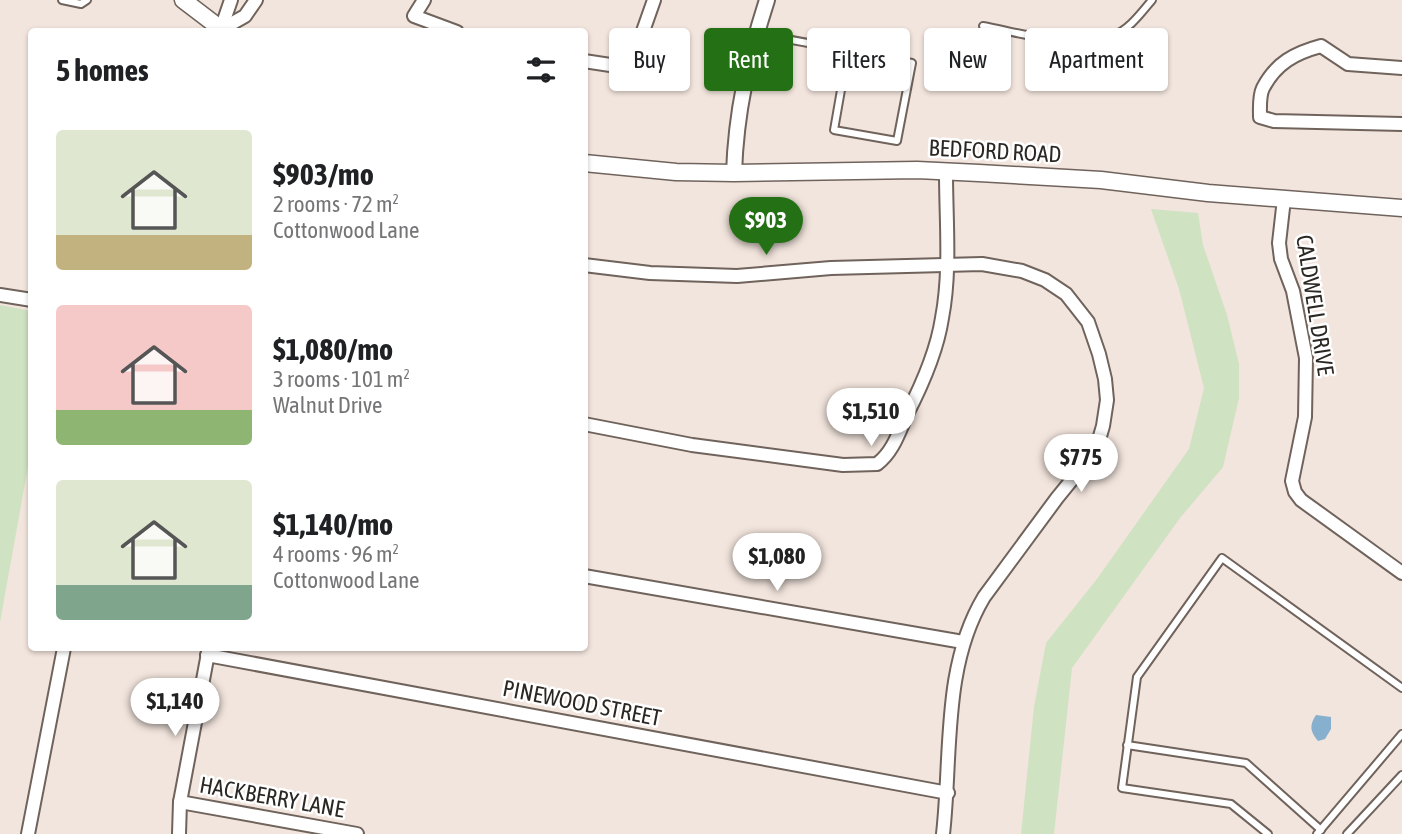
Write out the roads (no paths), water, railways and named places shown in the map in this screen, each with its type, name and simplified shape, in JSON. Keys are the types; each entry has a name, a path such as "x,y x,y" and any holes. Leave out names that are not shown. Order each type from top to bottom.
{"main road":[{"path":"183,0 218,28"},
{"name":"BEDFORD ROAD","path":"588,163 676,172 917,170 1101,180 1402,208"}],"street":[{"path":"223,28 231,0"},
{"path":"227,28 245,16 256,0"},
{"path":"424,0 414,16 446,28"},
{"path":"588,62 630,68 654,0"},
{"path":"758,28 766,0"},
{"path":"1402,68 1348,64 1321,46 1297,52 1282,63 1262,90 1260,117 1274,121 1402,124"},
{"path":"734,173 735,132 743,91"},
{"path":"588,425 692,445 844,465 877,464 890,450 927,370 942,320 947,265 946,173"},
{"name":"CALDWELL DRIVE","path":"1284,199 1279,243 1281,258 1293,291 1306,358 1307,378 1305,417 1293,470 1295,492 1301,500 1402,573"},
{"path":"588,265 650,273 737,275 831,268 982,264 1022,271 1045,280 1066,294 1088,321 1105,379 1107,400 1098,443 971,618 963,642 954,689 943,834"},
{"path":"0,295 28,299"},
{"path":"588,577 963,642"},
{"path":"28,834 63,651"},
{"path":"179,834 180,802 208,651"},
{"name":"PINEWOOD STREET","path":"208,651 948,793"},
{"name":"HACKBERRY LANE","path":"180,802 356,834"}],"lane":[{"path":"62,0 81,4 87,0"},
{"path":"984,26 1086,42 1114,36 1131,24 1152,0"},
{"path":"848,50 912,63 897,141 834,130 848,50"},
{"path":"1268,834 1231,804 1122,788 1138,677 1222,558 1402,688"},
{"path":"1127,745 1246,763 1319,832 1402,734"},
{"path":"1347,834 1402,775"}],"water":[{"path":"1316,715 1331,717 1331,729 1325,739 1318,741 1311,728"}]}
